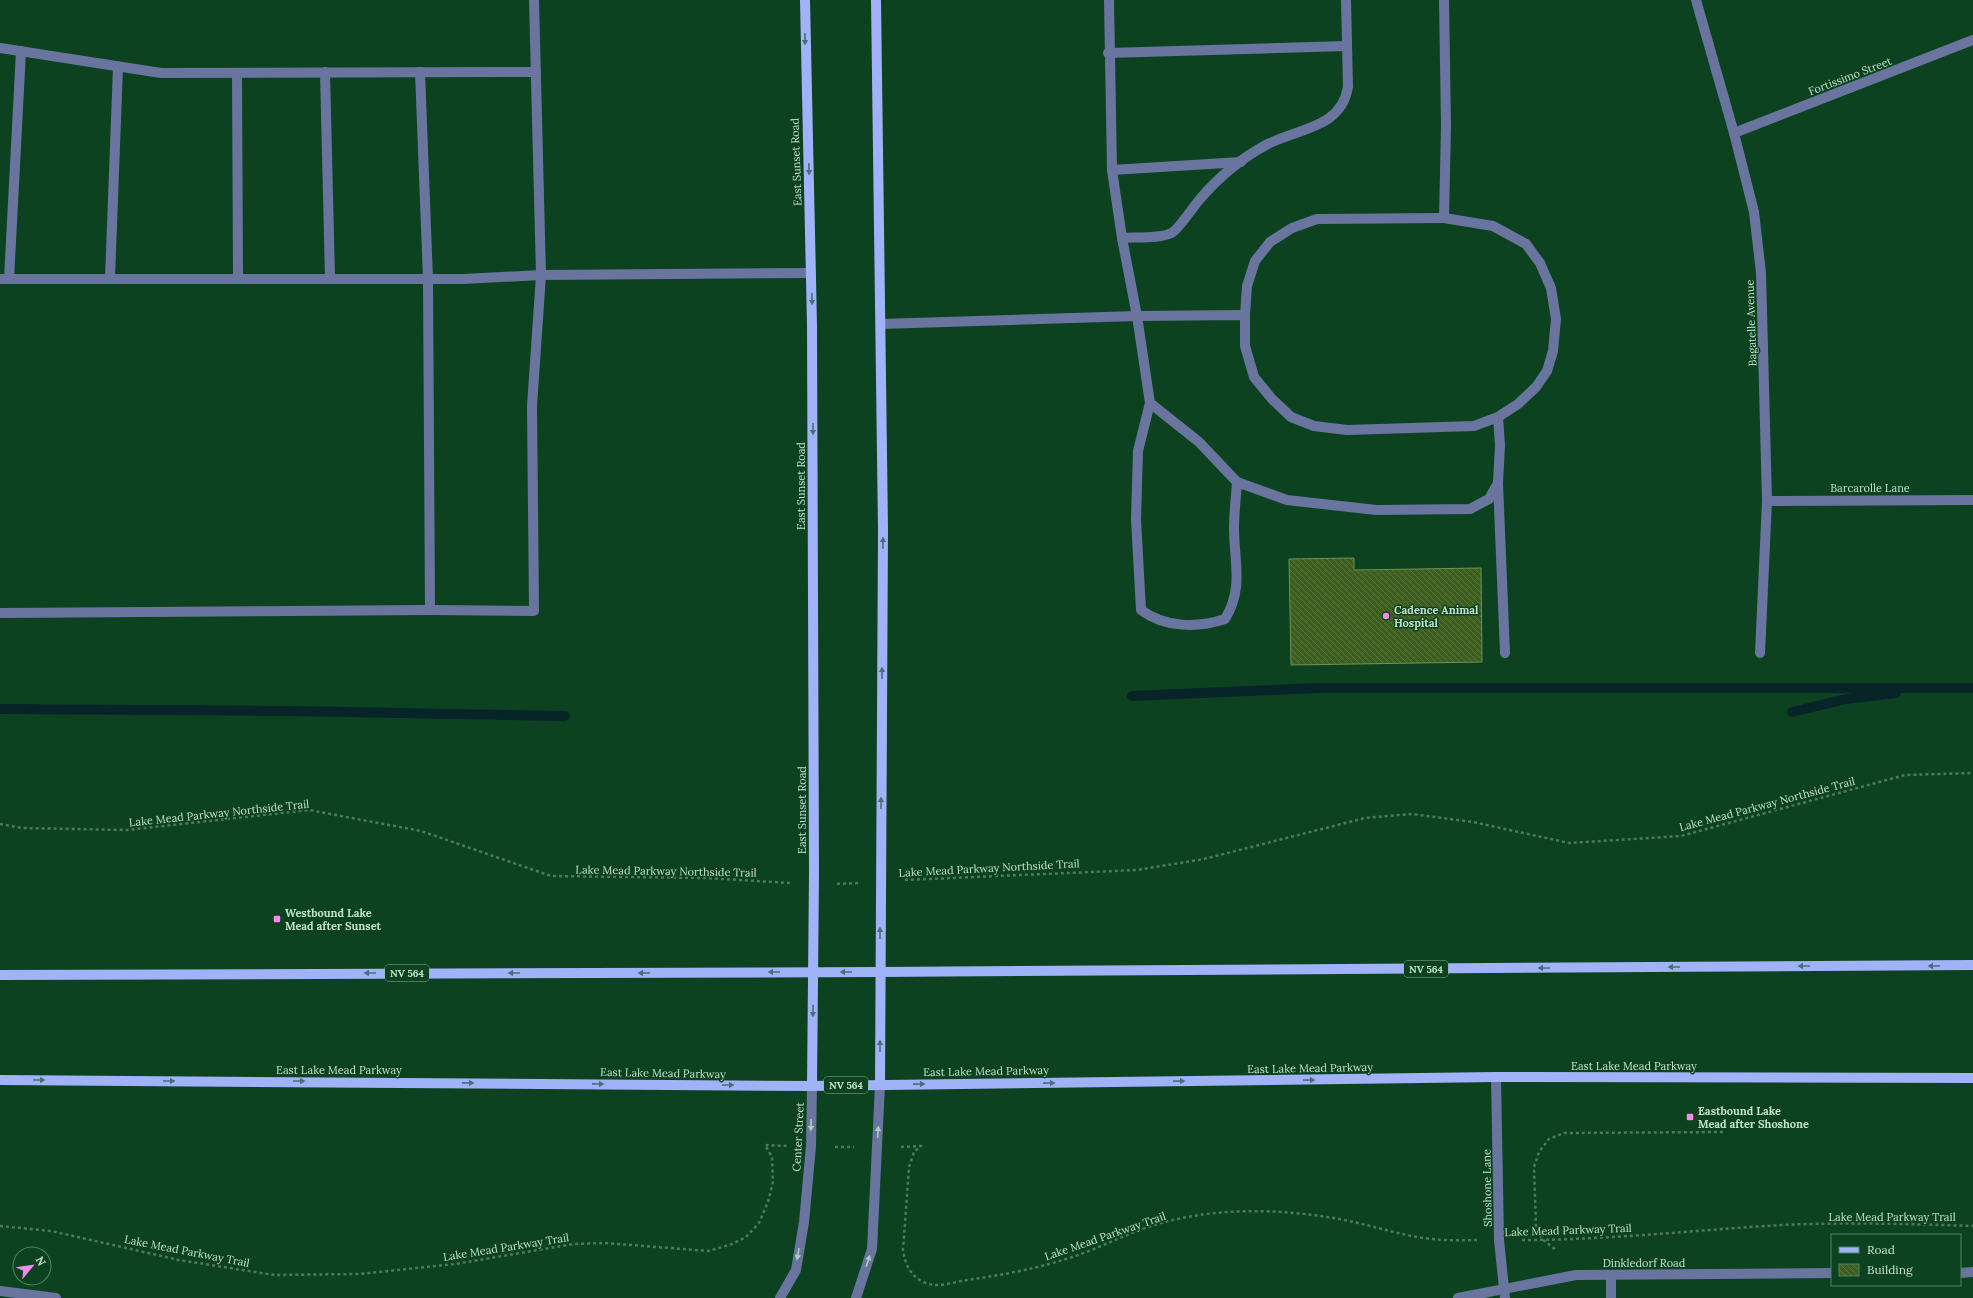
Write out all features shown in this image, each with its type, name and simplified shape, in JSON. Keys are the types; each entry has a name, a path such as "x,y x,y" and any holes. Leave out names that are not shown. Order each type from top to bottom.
{"main road":[{"name":"East Sunset Road","path":"805,0 811,273 814,884 813,972"},
{"path":"876,0 883,538 879,972 880,1085"},
{"name":"NV 564","path":"0,975 1973,966"},
{"name":"Center Street","path":"812,1086 813,972"},
{"name":"East Lake Mead Parkway","path":"0,1080 812,1086 1496,1077 1973,1078"}],"street":[{"path":"0,613 430,610 534,611 532,406 540,275 534,0"},
{"path":"1109,0 1108,53 1112,170 1150,403 1138,451 1136,519 1141,610 1151,618 1173,624 1208,624 1225,618 1232,607 1238,585 1234,528 1237,482"},
{"path":"1122,238 1162,236 1173,232 1202,197 1241,162 1266,145 1329,120 1338,111 1346,100 1348,87 1346,0"},
{"path":"1444,0 1446,126 1444,218"},
{"name":"Bagatelle Avenue","path":"1696,0 1734,133 1754,212 1761,273 1767,500 1760,653"},
{"name":"Fortissimo Street","path":"1734,133 1973,40"},
{"path":"1108,53 1346,46"},
{"path":"0,48 160,74 536,72"},
{"path":"21,51 5,279 428,279 540,275 811,273"},
{"path":"110,278 118,67"},
{"path":"325,72 330,278"},
{"path":"420,72 428,279 430,610"},
{"path":"237,73 238,278"},
{"path":"1112,170 1241,162"},
{"path":"1444,218 1493,226 1526,244 1540,263 1551,288 1556,319 1553,351 1547,371 1536,387 1518,404 1498,417 1474,426 1347,430 1314,426 1291,417 1272,399 1254,377 1245,346 1247,286 1255,262 1270,242 1292,228 1317,219 1444,218"},
{"path":"881,324 1137,316 1245,315"},
{"path":"1150,403 1199,442 1237,482 1287,500 1376,510 1470,509 1489,499 1498,483"},
{"path":"1498,417 1500,445 1498,483 1505,653"},
{"name":"Barcarolle Lane","path":"1767,500 1973,500"},
{"name":"Shoshone Lane","path":"1496,1077 1500,1240 1505,1293"},
{"path":"856,1298 872,1249 880,1085"},
{"name":"Center Street","path":"780,1298 796,1270 804,1222 811,1146 812,1086"},
{"path":"1961,1272 1973,1272"},
{"name":"Dinkledorf Road","path":"1458,1298 1505,1293 1576,1275 1831,1273"},
{"path":"1611,1275 1611,1298"},
{"path":"0,1291 56,1298"}],"path":[{"name":"Lake Mead Parkway Northside Trail","path":"0,824 22,828 127,830 309,810 421,831 551,876 706,878 814,884 880,883 971,876 1137,870 1204,859 1365,818 1412,814 1473,822 1569,843 1681,836 1905,775 1973,772"},
{"path":"1555,1249 1543,1240 1536,1227 1534,1167 1539,1152 1549,1139 1564,1133 1724,1132"},
{"name":"Lake Mead Parkway Trail","path":"0,1226 51,1231 179,1260 274,1275 359,1274 440,1265 573,1244 605,1243 709,1251 732,1244 746,1237 759,1223 768,1202 773,1182 772,1157 764,1146 920,1146 914,1152 909,1167 903,1250 904,1260 911,1274 924,1282 941,1285 966,1280 997,1277 1034,1268 1070,1258 1151,1226 1182,1218 1215,1213 1261,1211 1294,1213 1339,1219 1409,1235 1456,1240 1543,1240 1783,1225 1902,1223 1973,1226"}],"building":[{"name":"Cadence Animal Hospital","path":"1354,558 1354,570 1481,568 1482,662 1291,665 1289,559"}],"waterway":[{"path":"1132,696 1319,688 1973,688"},
{"path":"1792,712 1846,699 1896,693"},
{"path":"0,709 292,711 565,716"}],"place":[{"name":"Cadence Animal Hospital","path":"1386,616"},
{"name":"Westbound Lake Mead after Sunset","path":"277,919"},
{"name":"Eastbound Lake Mead after Shoshone","path":"1690,1117"}]}
